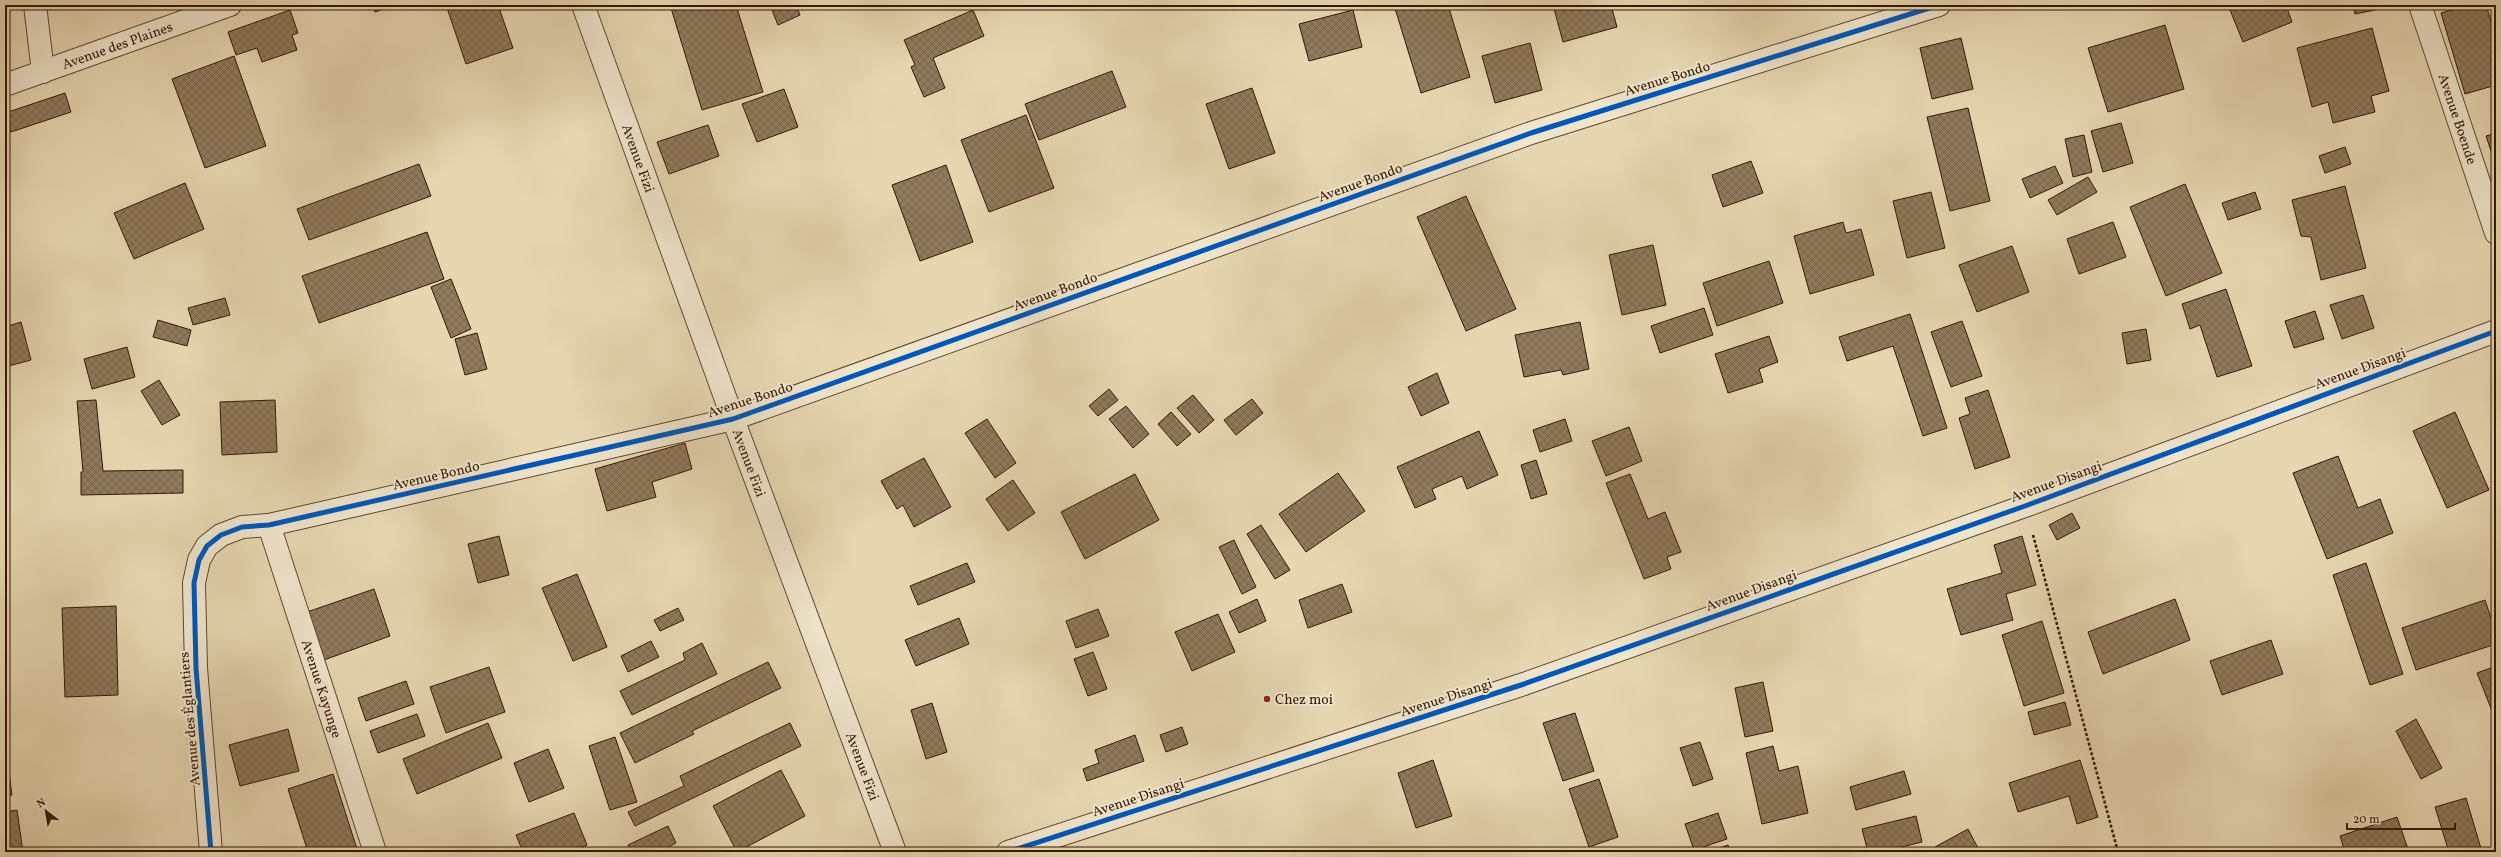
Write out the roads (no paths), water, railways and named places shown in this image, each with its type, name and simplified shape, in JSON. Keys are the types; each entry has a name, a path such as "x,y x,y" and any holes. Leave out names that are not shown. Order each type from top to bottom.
{"street":[{"path":"35,5 43,72"},
{"name":"Avenue des Plaines","path":"5,85 230,5"},
{"name":"Avenue Fizi","path":"582,5 895,852"},
{"name":"Avenue Bondo","path":"194,583 199,560 212,542 221,535 242,527 270,525 734,419 1532,133 1939,5"},
{"name":"Avenue Boende","path":"2420,5 2496,233"},
{"name":"Avenue Disangi","path":"1008,852 1524,684 2025,506 2496,331"},
{"name":"Avenue Kayunge","path":"270,525 375,852"},
{"name":"Avenue des Églantiers","path":"194,583 196,668 211,852"}],"place":[{"name":"Chez moi","path":"1267,699"}]}
